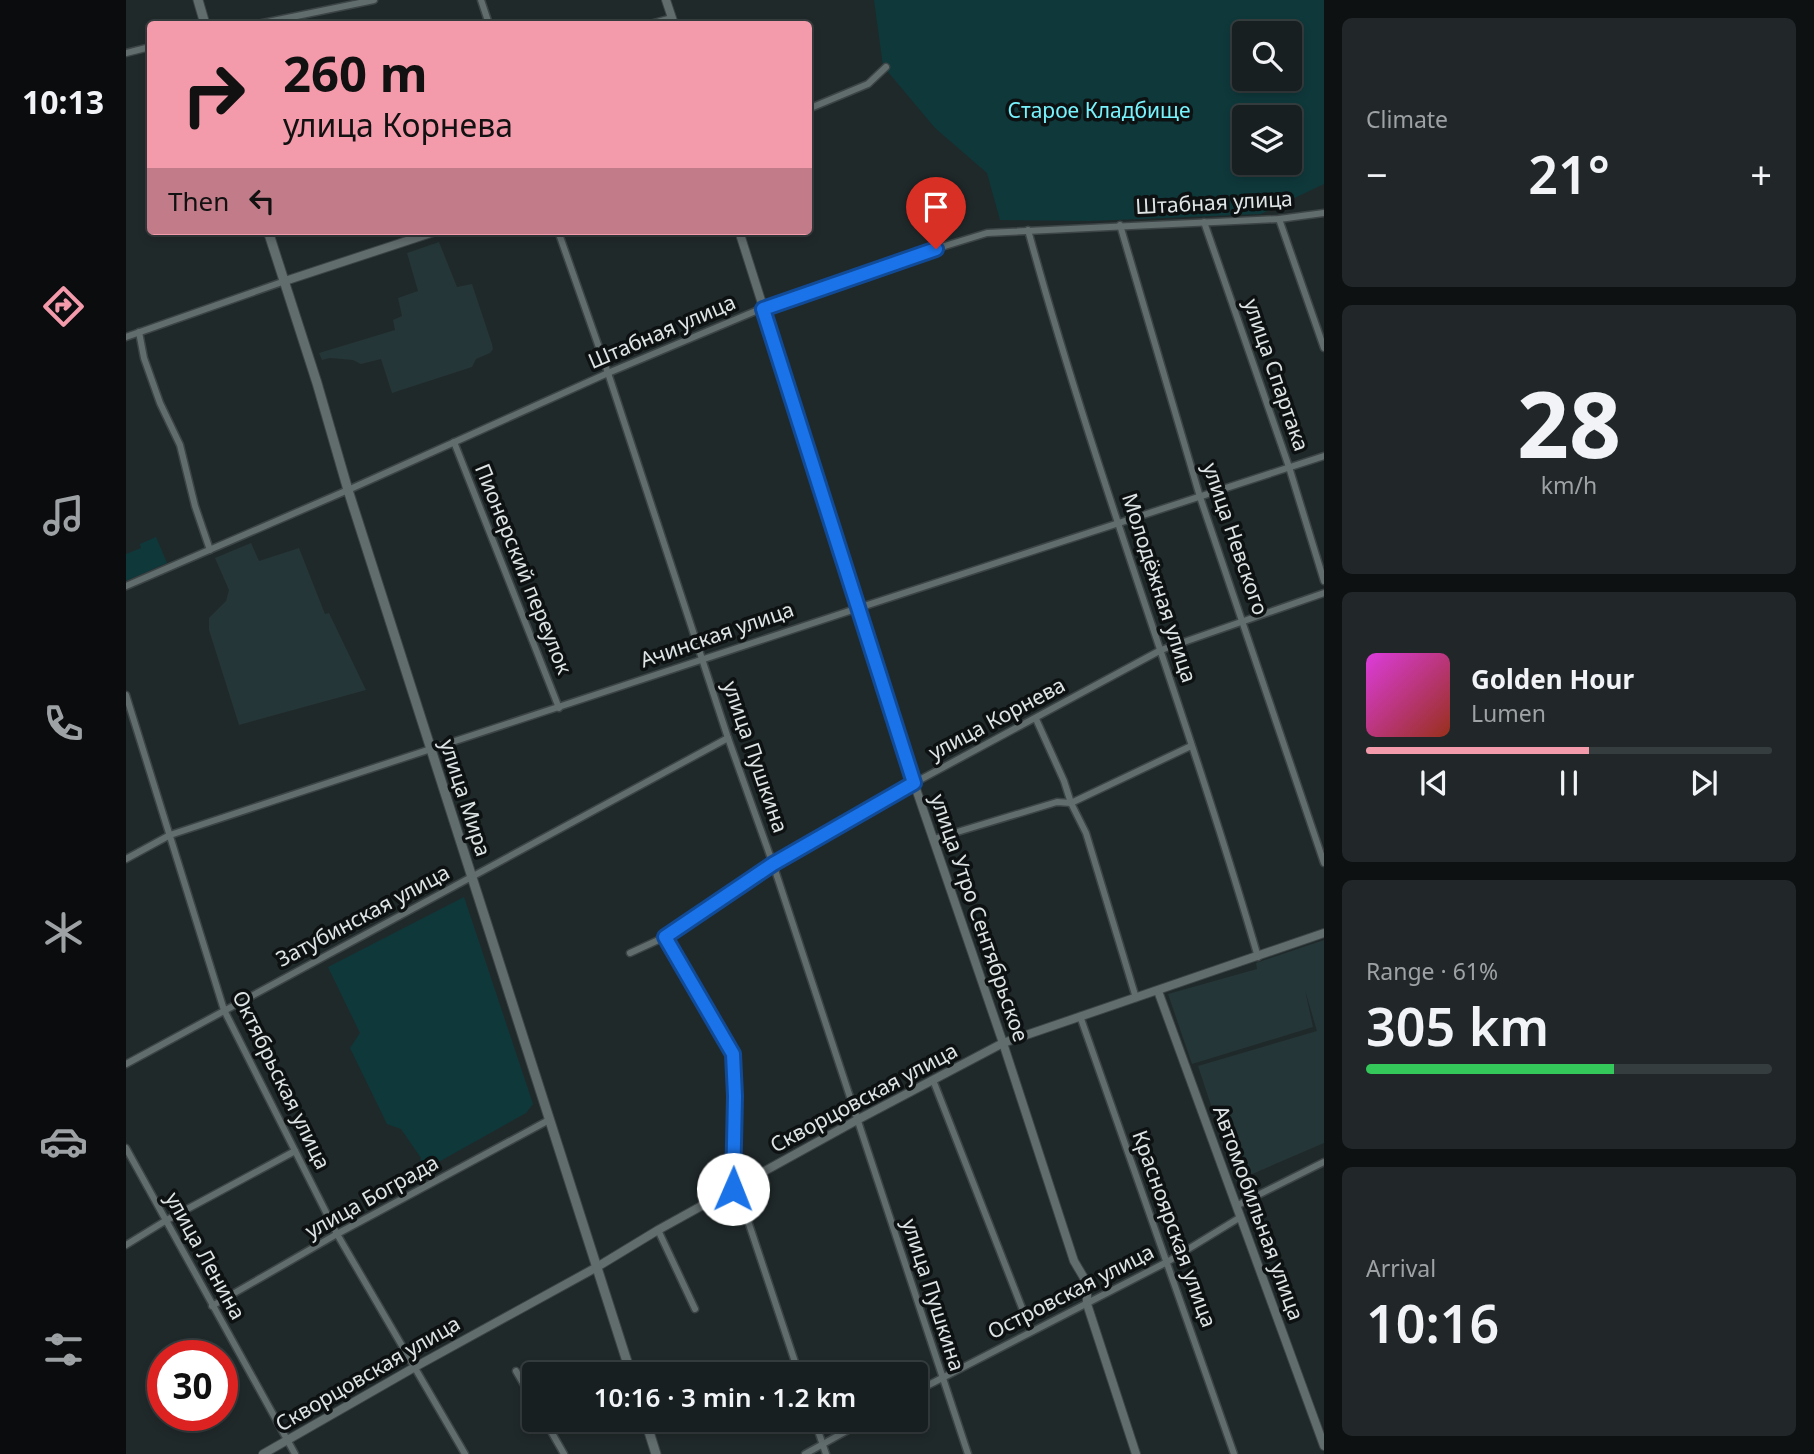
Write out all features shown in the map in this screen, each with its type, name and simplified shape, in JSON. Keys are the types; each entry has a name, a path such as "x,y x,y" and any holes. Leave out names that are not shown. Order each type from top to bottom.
{"main road":[{"path":"198,0 204,21"},
{"name":"улица Мира","path":"269,235 348,490 627,1362"},
{"path":"649,1432 656,1454"}],"street":[{"path":"272,21 373,0"},
{"path":"481,0 488,21"},
{"path":"666,0 673,21"},
{"path":"126,53 147,48"},
{"path":"812,107 868,84 886,67"},
{"name":"Штабная улица","path":"126,586 608,373 763,309 886,264 986,233 1279,219 1324,213"},
{"path":"1279,219 1324,348"},
{"name":"улица Спартака","path":"1205,222 1289,467 1324,581"},
{"name":"улица Невского","path":"1120,225 1200,497 1324,863"},
{"name":"Молодёжная улица","path":"1028,230 1055,328 1258,957"},
{"path":"126,337 425,235"},
{"name":"улица Пушкина","path":"559,235 773,864 968,1454"},
{"name":"улица Утро Сентябрьское","path":"740,235 914,783 1074,1261 1087,1283 1087,1304 1136,1454"},
{"path":"139,332 144,358 160,403 180,445 195,506 210,550"},
{"name":"Пионерский переулок","path":"454,442 559,708"},
{"name":"Ачинская улица","path":"126,859 170,835 559,708 703,657 1324,456"},
{"name":"улица Корнева","path":"630,953 665,937 773,864 914,783 1161,650 1324,593"},
{"name":"Октябрьская улица","path":"126,695 224,1010 337,1234 465,1454"},
{"path":"1036,719 1086,833 1136,998"},
{"name":"Затубинская улица","path":"126,1064 728,738"},
{"path":"934,839 1057,802 1071,803 1191,746"},
{"name":"Скворцовская улица","path":"262,1454 597,1267 658,1230 857,1120 1003,1044 1324,933"},
{"path":"665,937 733,1054 733,1189 746,1215 795,1362"},
{"name":"Автомобильная улица","path":"1158,991 1324,1446"},
{"name":"Красноярская улица","path":"1080,1016 1234,1454"},
{"path":"933,1080 1031,1331"},
{"name":"улица Бограда","path":"212,1306 337,1234 550,1120"},
{"name":"улица Ленина","path":"126,1148 295,1454"},
{"path":"126,1245 164,1221 295,1151"},
{"path":"1238,1205 1322,1162 1324,1172"},
{"name":"Островская улица","path":"928,1385 1167,1262 1239,1218"},
{"path":"658,1230 695,1309"},
{"path":"516,1371 522,1381"},
{"path":"551,1432 564,1454"},
{"path":"818,1432 826,1454"},
{"path":"805,1454 845,1432"}],"shaded area":[{"path":"439,242 457,287 472,284 492,344 490,353 476,359 472,367 392,393 381,359 361,364 353,360 322,360 319,353 395,330 393,320 402,316 398,298 418,291 407,253"},
{"path":"251,543 259,561 299,548 325,614 329,613 366,690 239,725 209,630 209,618 226,601 229,590 215,558"},
{"path":"1324,940 1324,1143 1236,1181 1198,1066 1317,1031 1305,990 1313,1027 1192,1064 1168,994 1257,969 1256,963"}],"green space":[{"name":"Старое Кладбище","path":"874,0 1324,0 1324,184 1261,214 1091,221 1000,220 987,173 935,128 883,66"},
{"path":"156,537 167,563 126,581 126,554 141,548 140,544"},
{"path":"464,897 533,1104 526,1113 417,1174 421,1158 401,1129 387,1124 350,1048 360,1033 328,967"}],"route":[{"path":"733,1189 733,1054 665,937 773,864 914,783 763,309 886,264 936,249"}]}
